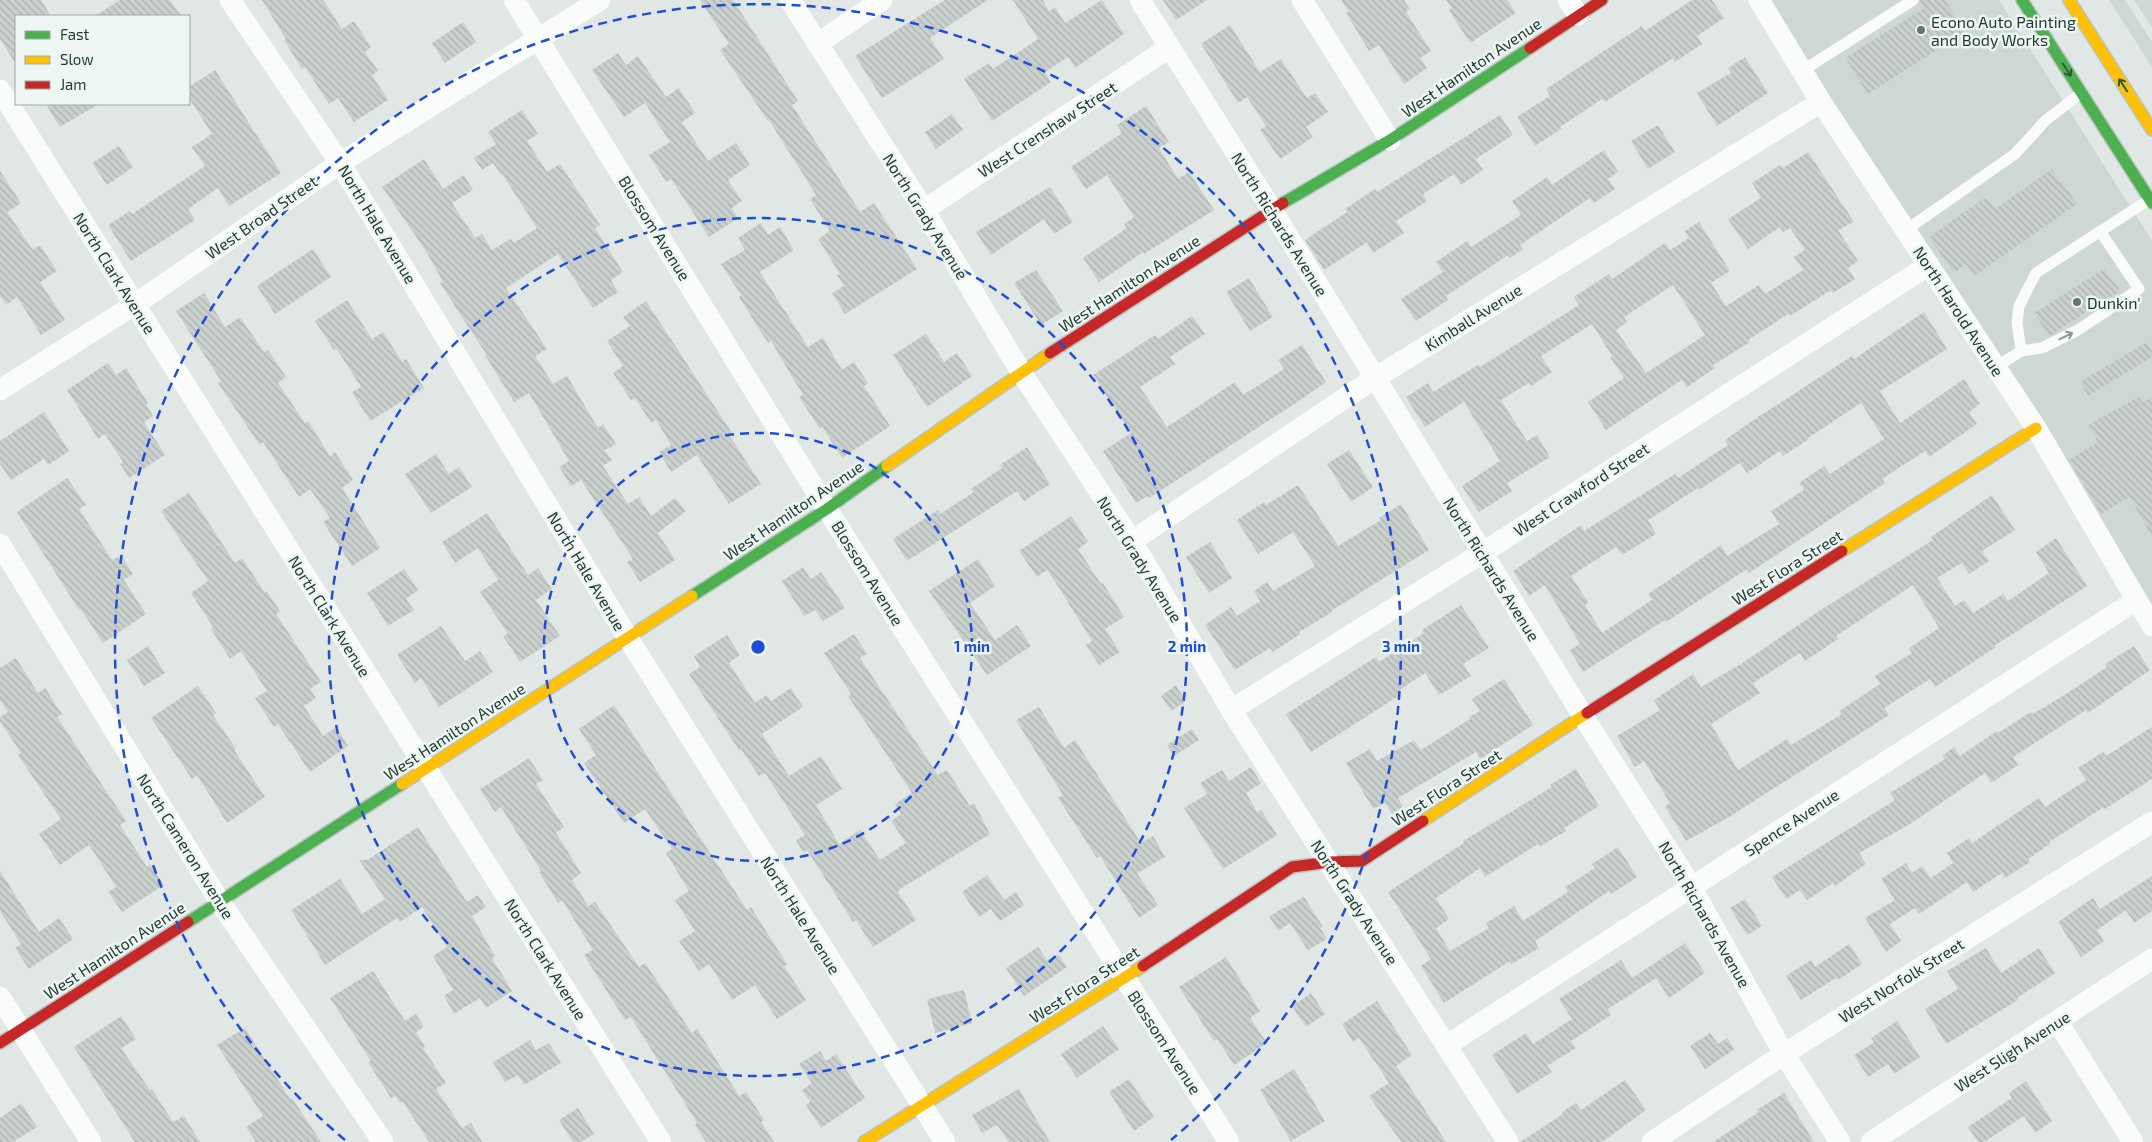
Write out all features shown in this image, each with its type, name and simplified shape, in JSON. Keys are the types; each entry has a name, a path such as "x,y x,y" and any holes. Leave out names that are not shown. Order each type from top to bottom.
{"street":[{"name":"North Hale Avenue","path":"230,0 340,162 628,638 921,1107 945,1142"},
{"name":"Blossom Avenue","path":"514,0 828,509 1229,1142"},
{"name":"West Broad Street","path":"0,390 134,305 340,162 600,0"},
{"name":"North Grady Avenue","path":"790,0 924,210 1021,372 1132,541 1231,710 1508,1142"},
{"path":"817,44 882,0"},
{"name":"North Richards Avenue","path":"1140,0 1272,210 1583,716 1691,886 1784,1054 1840,1142"},
{"path":"1302,0 1390,140"},
{"name":"West Hamilton Avenue","path":"0,1043 828,509 1021,372 1272,210 1390,140 1573,7 1602,0"},
{"name":"North Harold Avenue","path":"1759,0 1820,102 2036,428 2152,626"},
{"path":"2022,0 2151,201"},
{"path":"2069,0 2151,127"},
{"path":"2041,29 2058,34"},
{"name":"West Crenshaw Street","path":"924,210 1170,47"},
{"name":"North Clark Avenue","path":"0,90 661,1142"},
{"name":"Kimball Avenue","path":"1132,541 1375,378 1820,102"},
{"path":"2132,119 2151,127"},
{"name":"West Crawford Street","path":"1231,710 1482,552 1929,265"},
{"name":"West Flora Street","path":"864,1142 1124,979 1292,867 1330,862 1362,861 1583,716 2036,428"},
{"name":"North Cameron Avenue","path":"0,544 220,902 383,1142"},
{"name":"Spence Avenue","path":"1447,1045 2136,600"},
{"name":"West Norfolk Street","path":"1652,1142 1784,1054 2152,822"},
{"name":"West Sligh Avenue","path":"1871,1142 2152,959"},
{"path":"0,997 91,1142"},
{"path":"2057,1021 2133,1142"}],"lane":[{"path":"1802,71 1913,0"},
{"path":"1906,230 2015,154 2046,121 2082,92"},
{"path":"2021,351 2017,323 2019,306 2036,273 2100,231 2151,201"},
{"path":"1996,367 2021,351 2042,348 2078,330 2139,289 2100,231"}],"shaded area":[{"path":"1770,0 1999,0 2152,241 2152,609 1828,97"},
{"path":"2109,0 2125,0 2152,42 2152,67"},
{"path":"2134,0 2152,0 2152,27"}],"building":[{"path":"0,0 41,0 50,15 15,15 15,62 0,39"},
{"path":"120,0 170,0 180,15 97,15"},
{"path":"262,0 323,0 342,29 354,21 371,47 365,52 378,71 372,75 388,100 354,122 338,98 329,104 305,67 302,69"},
{"path":"700,0 733,0 798,101 792,105 860,212 874,203 917,269 845,314 832,293 844,286 837,275 840,274 818,239 830,231 810,199 816,195 769,120 720,50 729,44"},
{"path":"945,0 988,0 930,38 944,59 882,98 855,56"},
{"path":"1013,0 1043,0 1049,11 1055,7 1065,23 1102,0 1124,34 1075,68 1068,57 1045,72 1051,82 992,121 964,79 989,63 993,69 1038,39"},
{"path":"1163,0 1207,0 1176,20"},
{"path":"1341,0 1404,0 1410,9 1406,12 1431,51 1420,58 1427,68 1404,84 1379,45 1369,51 1346,13 1349,12"},
{"path":"1446,0 1507,0 1516,13 1470,43 1449,10 1452,8"},
{"path":"1692,0 1712,0 1724,18 1697,36 1702,44 1675,62 1673,58 1605,102 1602,99 1535,146 1517,117 1550,96 1546,89 1642,26 1645,31"},
{"path":"1920,0 1945,0 1965,32 1868,94 1845,58 1924,8"},
{"path":"463,22 476,42 445,63 432,43"},
{"path":"1230,25 1260,72 1281,59 1307,98 1315,93 1328,112 1306,127 1313,137 1280,159 1260,130 1266,126 1247,97 1238,103 1201,44"},
{"path":"618,53 626,65 638,56 666,97 679,88 695,113 682,122 708,161 736,143 750,165 728,180 742,201 732,208 738,218 709,237 671,179 666,182 649,155 670,142 645,103 624,117 592,70"},
{"path":"1745,57 1768,93 1717,126 1697,93 1731,73 1728,68"},
{"path":"215,70 281,173 229,206 218,188 188,209 195,220 131,261 108,225 130,211 132,214 205,166 192,147 212,134 190,100 190,86"},
{"path":"47,105 97,105 60,127"},
{"path":"1146,106 1169,142 1159,148 1178,179 1189,172 1214,210 1144,254 1143,252 1099,282 1083,258 1127,228 1124,224 1134,217 1107,175 1086,189 1071,167 1122,133 1117,125"},
{"path":"522,110 538,134 527,141 547,172 560,164 600,225 595,228 623,272 611,280 618,292 593,308 558,254 506,288 547,349 535,356 553,384 567,376 598,428 603,424 616,444 605,450 612,460 603,466 628,504 639,497 651,516 675,498 686,511 658,533 675,560 640,582 627,562 633,559 581,480 571,486 559,467 569,461 529,393 514,402 486,354 440,283 443,282 426,251 382,187 424,159 443,189 464,175 473,190 452,203 475,238 482,234 492,250 511,239 514,243 537,228 493,163 482,170 474,158 496,144 488,132"},
{"path":"952,114 963,130 936,149 925,132"},
{"path":"1500,115 1513,135 1476,159 1483,170 1461,185 1454,174 1423,194 1427,201 1396,221 1404,233 1373,253 1367,242 1324,270 1305,240 1347,212 1345,209 1375,189 1377,192"},
{"path":"1658,125 1675,152 1648,169 1631,141"},
{"path":"119,146 133,167 107,185 92,163"},
{"path":"1604,150 1618,172 1608,179 1615,189 1594,203 1590,198 1520,245 1523,249 1510,258 1508,255 1446,296 1448,300 1416,321 1401,299 1443,272 1436,262 1467,241 1471,247 1521,215 1512,201 1547,177 1552,185"},
{"path":"1808,152 1854,222 1838,230 1858,261 1848,268 1855,279 1833,293 1831,290 1790,316 1788,314 1748,340 1750,342 1713,365 1715,368 1687,387 1682,380 1606,430 1588,402 1624,378 1592,324 1541,356 1552,372 1531,386 1529,383 1501,400 1527,441 1537,435 1550,457 1507,483 1512,491 1479,512 1462,486 1500,461 1464,402 1425,427 1406,397 1428,383 1433,392 1478,365 1480,367 1579,305 1574,297 1609,274 1612,279 1665,243 1670,250 1689,238 1685,231 1699,222 1730,271 1711,283 1726,306 1759,285 1765,294 1803,270 1794,257 1805,250 1790,228 1783,232 1780,227 1748,249 1728,219 1761,198 1752,183 1780,165 1783,168","holes":["1673,285 1705,335 1646,373 1616,330 1627,322 1624,317"]},
{"path":"2052,169 2077,204 1974,276 1966,264 1954,273 1929,237 1986,197 1995,209"},
{"path":"0,171 21,203 7,212 33,250 40,245 57,271 40,282 65,320 41,335 17,297 6,305 0,296"},
{"path":"1050,187 1073,222 1054,234 1044,219 991,255 976,232"},
{"path":"761,223 768,235 780,227 794,250 760,272 808,347 823,338 842,370 854,362 868,383 864,386 890,426 842,458 822,427 820,429 799,397 803,395 771,341 768,343 739,297 741,295 721,264 745,250 738,238"},
{"path":"313,249 331,277 275,314 257,286"},
{"name":"Dunkin'","path":"2105,268 2120,291 2049,336 2034,313"},
{"path":"1036,270 1063,311 1041,325 1014,283"},
{"path":"1249,278 1273,317 1250,331 1226,292"},
{"path":"204,293 225,327 240,317 264,352 268,350 286,377 278,383 305,423 308,421 330,456 335,452 353,480 342,488 380,548 352,566 323,522 330,518 310,489 299,497 263,442 259,444 218,383 221,381 176,311"},
{"path":"347,300 372,339 383,332 402,362 406,359 424,388 370,421 352,392 361,387 336,348 334,350 315,321"},
{"path":"646,301 732,433 729,435 761,484 729,504 697,455 671,472 659,452 671,445 656,420 651,423 635,398 631,400 613,373 623,366 607,341 630,326 623,317"},
{"path":"1924,312 1947,349 1880,391 1900,423 1964,379 1980,404 1969,412 1977,424 1929,457 1925,451 1882,479 1885,483 1749,573 1747,569 1666,622 1665,620 1583,672 1570,650 1580,644 1545,585 1529,596 1513,571 1581,525 1584,531 1675,474 1678,478 1728,445 1725,440 1749,423 1852,356 1854,359","holes":["1861,403 1884,439 1830,474 1824,466 1799,483 1804,490 1771,511 1779,524 1727,556 1721,545 1648,594 1652,600 1602,633 1585,605 1588,602 1571,576 1616,547 1622,555 1656,534 1648,520 1740,463 1747,473 1780,451 1783,456"]},
{"path":"1192,316 1205,334 1170,357 1175,364 1140,387 1167,427 1235,382 1243,395 1284,369 1278,360 1302,345 1326,382 1149,498 1148,496 1136,503 1103,451 1131,433 1093,375 1155,335 1158,339"},
{"path":"926,334 944,362 957,353 972,376 927,407 893,355"},
{"path":"2147,342 2152,351 2152,357 2088,396 2080,382"},
{"path":"108,363 116,375 126,368 148,403 146,404 153,416 144,422 165,455 129,478 120,464 123,462 105,434 98,439 67,390"},
{"path":"2139,397 2142,402 2152,397 2152,536 2130,497 2101,514 2069,460 2098,442 2088,425"},
{"path":"44,412 69,451 48,465 44,459 11,480 0,464 0,441"},
{"path":"1027,447 1050,484 1024,501 1017,491 907,561 893,539 938,510 940,514 974,492 971,489 1002,468 1000,465"},
{"path":"1349,450 1373,487 1351,502 1327,464"},
{"path":"436,454 449,474 459,467 472,487 431,513 405,474"},
{"path":"67,478 86,505 79,509 112,560 121,555 133,574 124,580 146,614 103,643 80,608 79,610 17,512"},
{"path":"1298,485 1338,546 1381,520 1379,518 1401,504 1429,550 1331,611 1273,652 1270,648 1235,670 1205,625 1231,607 1237,616 1260,601 1254,591 1267,582 1273,591 1315,566 1293,532 1258,554 1237,520 1264,502 1266,505"},
{"path":"189,493 235,563 242,558 265,593 267,591 280,611 276,614 321,682 310,689 316,698 304,706 323,736 336,727 348,746 310,772 278,724 274,727 255,698 267,691 241,651 230,659 211,629 213,627 191,593 208,581 161,511"},
{"path":"1992,495 2015,530 1982,551 1989,561 1969,574 1962,563 1937,578 1955,606 1964,600 1973,613 2003,594 2008,601 2049,573 2036,552 2056,538 2087,586 1935,687 1930,679 1884,708 1889,715 1729,817 1686,841 1665,806 1670,803 1644,761 1635,767 1617,736 1660,710 1654,700 1693,674 1701,687 1741,664 1819,611 1933,540 1931,537","holes":["1913,585 1939,628 1909,648 1912,653 1875,676 1880,684 1839,711 1842,714 1791,745 1787,739 1738,770 1711,724 1760,693 1753,683 1800,653 1805,661 1838,639 1836,636"]},
{"path":"487,513 528,575 538,568 552,589 536,600 560,636 520,662 503,636 508,634 480,592 498,580 478,548 455,563 442,542"},
{"path":"1071,516 1088,542 1078,549 1101,584 1103,583 1124,617 1105,629 1120,652 1099,665 1086,645 1092,641 1047,570 1037,577 1019,551"},
{"path":"1210,542 1232,578 1209,593 1186,557"},
{"path":"978,559 995,586 970,603 995,640 1017,625 1031,646 987,675 929,591"},
{"path":"803,567 811,579 821,572 845,608 823,621 815,610 804,616 782,581"},
{"path":"404,569 418,590 406,599 414,610 388,626 367,593"},
{"path":"1461,605 1489,648 1463,664 1471,676 1439,695 1425,673 1398,691 1400,695 1311,752 1286,714 1376,657 1379,662 1424,633 1422,630"},
{"path":"441,626 465,661 480,651 493,672 439,707 421,678 415,683 397,655"},
{"path":"854,634 867,654 860,658 938,775 947,770 970,806 974,803 990,834 900,889 898,892 916,920 873,947 856,920 853,922 807,850 803,852 796,840 805,835 765,773 759,776 741,749 739,750 689,674 700,667 694,656 727,635 740,655 729,663 755,703 767,695 771,701 791,688 803,707 762,734 789,776 821,756 842,789 816,805 839,844 860,830 880,860 906,843 891,821 901,814 895,804 912,793 848,696 851,694 824,653"},
{"path":"148,646 165,673 144,686 127,660"},
{"path":"2134,646 2150,670 2088,713 2086,710 2013,757 2018,765 1991,783 1985,773 1910,824 1859,853 1866,864 1835,886 1833,883 1807,900 1800,890 1786,899 1772,877 1895,800 1890,793 1945,759 1942,756 1954,747 1960,756 1997,731 1998,733 2031,712 2033,714 2066,694 2107,667 2105,664"},
{"path":"16,658 38,693 45,688 62,714 57,717 126,821 120,825 147,867 150,864 164,885 122,912 108,892 116,887 89,845 60,865 39,834 61,819 18,755 21,753 0,721 0,717 8,712 0,700 0,668"},
{"path":"1504,679 1533,725 1480,759 1476,752 1398,798 1407,813 1396,820 1385,803 1373,809 1346,763 1370,749 1377,761 1414,740 1421,750 1480,711 1472,699"},
{"path":"1176,685 1186,701 1171,711 1161,696"},
{"path":"198,686 216,713 213,715 236,749 234,750 265,797 227,823 197,775 192,779 151,718"},
{"path":"614,705 747,910 751,907 787,964 784,966 806,1000 777,1019 755,985 732,1000 709,964 699,971 679,941 695,931 675,900 689,891 666,853 672,849 645,809 624,823 584,763 596,755 579,729"},
{"path":"1039,707 1064,748 1075,740 1141,843 1153,836 1165,857 1137,873 1158,905 1139,918 1100,856 1097,858 1058,798 1063,795 1016,720"},
{"path":"2152,727 2152,779 2049,842 2050,844 2028,859 2030,862 2005,878 2002,873 1973,892 1967,882 1919,914 1915,908 1890,924 1901,941 1886,952 1865,918 1895,900 1881,879 1906,863 1912,873 1922,866 1931,878 1953,863 1947,853 1969,838 1972,843 2039,798 2045,807 2086,780 2078,768 2103,752 2106,756"},
{"path":"1192,729 1199,740 1174,756 1167,745"},
{"path":"529,758 543,780 536,784 564,827 556,833 581,873 572,880 588,906 595,902 639,967 645,963 692,1033 697,1029 739,1096 746,1092 764,1120 761,1122 774,1142 706,1142 695,1125 697,1123 631,1017 625,1020 584,955 593,950 562,900 558,903 539,872 541,871 501,807 495,812 480,789"},
{"path":"1251,767 1261,783 1246,793 1257,812 1261,810 1277,835 1223,869 1184,808 1207,794 1200,783 1222,770 1229,781"},
{"path":"1576,769 1599,806 1564,828 1566,831 1539,847 1538,844 1485,877 1480,868 1436,898 1449,919 1436,928 1450,951 1489,928 1486,923 1514,906 1523,921 1568,892 1565,887 1595,868 1592,864 1618,847 1637,877 1611,894 1609,891 1535,941 1539,948 1511,964 1510,961 1444,1003 1421,966 1431,959 1388,892 1464,843 1463,841 1552,787 1550,785"},
{"path":"418,827 467,902 478,895 486,907 472,916 495,956 492,958 512,991 486,1008 480,998 454,1014 444,996 453,990 433,956 447,947 422,907 400,922 397,918 325,965 291,910 340,879 362,914 385,899 359,860 367,860"},
{"path":"0,871 39,932 59,918 73,939 29,969 15,948 21,944 0,911"},
{"path":"987,875 1004,900 1016,892 1024,905 1000,921 991,909 979,917 962,892"},
{"path":"2152,876 2152,911 2134,923 2126,910 2097,930 2104,941 2081,957 2058,922 2093,898 2100,909"},
{"path":"1304,897 1323,927 1320,928 1327,939 1308,950 1290,923 1278,931 1269,916"},
{"path":"1745,899 1762,926 1747,935 1730,908"},
{"path":"1685,943 1705,973 1669,998 1656,978 1608,1009 1611,1015 1571,1041 1576,1048 1547,1066 1552,1072 1517,1094 1492,1055 1526,1033 1533,1044 1572,1019 1559,999 1621,960 1632,978"},
{"path":"1849,944 1862,964 1838,980 1836,978 1801,1000 1786,976 1811,960 1815,967"},
{"path":"1038,947 1047,960 1058,954 1067,967 1024,996 1006,968"},
{"path":"1986,948 2001,973 2039,948 2055,973 2017,998 2018,1000 1946,1044 1925,1009 1958,989 1947,971"},
{"path":"1226,957 1260,1011 1250,1018 1267,1043 1234,1065 1217,1039 1214,1041 1179,987"},
{"path":"373,971 405,1021 416,1014 424,1027 416,1032 425,1047 423,1048 446,1083 436,1089 462,1128 471,1123 482,1142 429,1142 403,1102 400,1103 395,1096 391,1098 368,1062 371,1061 330,998"},
{"path":"964,990 972,1023 935,1033 927,999"},
{"path":"1311,993 1325,1014 1306,1027 1292,1006"},
{"path":"1377,1001 1412,1055 1396,1066 1446,1142 1401,1142 1369,1096 1389,1083 1359,1038 1353,1042 1342,1024"},
{"path":"121,1016 136,1039 121,1048 150,1090 152,1089 173,1122 184,1116 200,1142 135,1142 74,1047"},
{"path":"1897,1021 1920,1057 1894,1074 1888,1064 1868,1077 1854,1055 1874,1042 1871,1038"},
{"path":"1103,1026 1119,1049 1077,1078 1061,1054"},
{"path":"245,1028 290,1099 292,1098 321,1142 256,1142 246,1127 263,1116 217,1045"},
{"path":"1710,1033 1718,1044 1727,1038 1735,1049 1705,1069 1690,1046"},
{"path":"530,1040 536,1050 549,1043 561,1063 524,1085 518,1075 505,1082 493,1062"},
{"path":"820,1051 826,1061 836,1054 865,1098 821,1128 806,1105 810,1102 802,1090 812,1083 799,1064"},
{"path":"1294,1069 1325,1121 1291,1141 1260,1090"},
{"path":"1129,1079 1154,1117 1134,1131 1109,1092"},
{"path":"1625,1080 1646,1110 1602,1142 1520,1142 1563,1114 1562,1112 1576,1103 1581,1110"},
{"path":"2026,1081 2052,1121 2035,1133 2024,1116 1984,1142 1978,1142 1968,1127 2012,1098 2009,1093"},
{"path":"1019,1089 1050,1142 1009,1142 997,1125 982,1133 972,1115"},
{"path":"1784,1093 1814,1142 1713,1142 1759,1112 1757,1110"},
{"path":"21,1103 37,1127 13,1142 0,1142 0,1118"},
{"path":"578,1108 594,1134 581,1142 573,1142 559,1120"}],"traffic: fast":[{"path":"2022,0 2152,203"},
{"path":"1283,203 1390,140 1530,48"},
{"path":"692,596 827,509 887,466"},
{"path":"188,922 402,784"}],"traffic: slow":[{"path":"2069,0 2152,130"},
{"path":"887,466 1050,353"},
{"path":"1842,551 2036,428"},
{"path":"402,784 692,596"},
{"path":"1423,821 1587,713"},
{"path":"864,1142 1143,966"}],"traffic: jam":[{"path":"1530,48 1602,0"},
{"path":"1050,353 1283,203"},
{"path":"1587,713 1842,551"},
{"path":"1143,966 1292,867 1330,862 1362,861 1423,821"},
{"path":"0,1043 188,922"}],"place":[{"name":"Econo Auto Painting and Body Works","path":"1921,30"},
{"name":"Dunkin'","path":"2077,302"}]}
